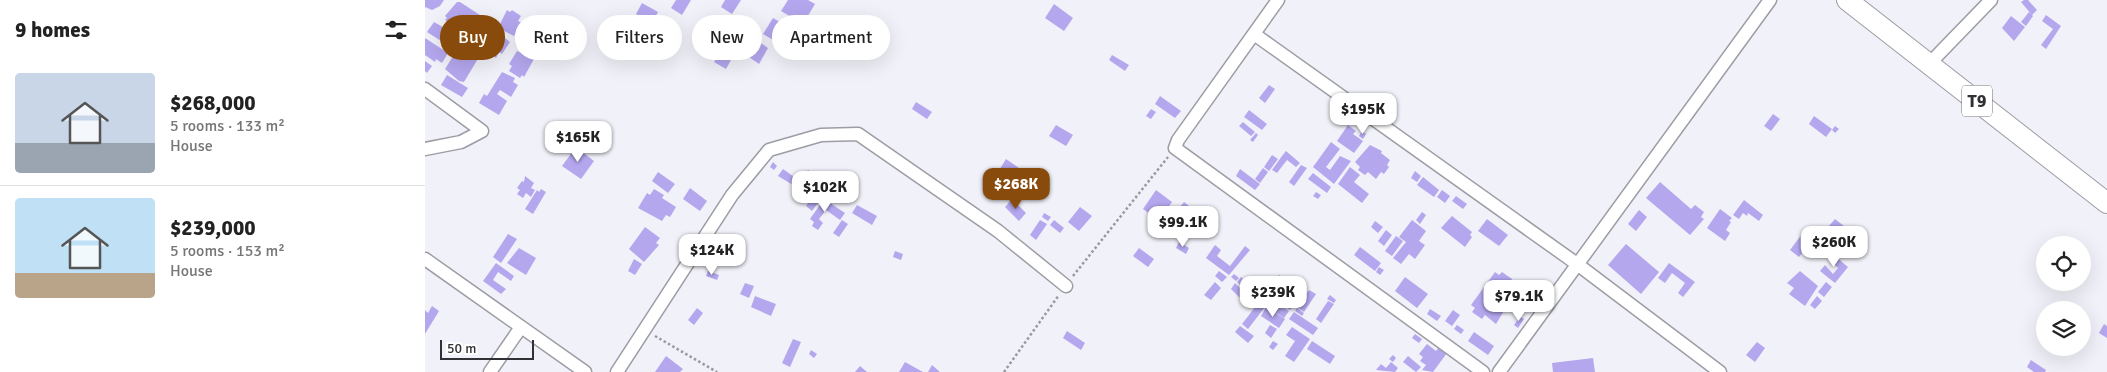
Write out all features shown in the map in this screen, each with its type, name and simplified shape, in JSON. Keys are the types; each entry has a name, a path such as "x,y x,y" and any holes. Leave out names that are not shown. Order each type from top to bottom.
{"highway":[{"name":"T9","path":"1847,0 2107,203"}],"street":[{"path":"1279,0 1178,140 1175,148 1483,372"},
{"path":"1499,372 1770,0"},
{"path":"1930,63 1991,0"},
{"path":"1254,34 1577,264 1721,372"},
{"path":"425,89 482,131 461,142 425,149"},
{"path":"617,372 732,195 769,150 821,136 858,134 998,231 1066,286"},
{"path":"425,259 585,372"},
{"path":"490,372 521,327"}],"path":[{"path":"1005,372 1066,286 1175,148"},
{"path":"645,330 717,372"}],"building":[{"path":"425,0 444,0 440,6 432,10 425,7"},
{"path":"676,0 691,0 682,15 671,8"},
{"path":"725,0 741,0 732,14 721,7"},
{"path":"788,0 808,0 815,4 808,15 788,15 781,11"},
{"path":"2028,0 2037,10 2032,15 2021,2"},
{"path":"457,2 460,2 480,15 446,15"},
{"path":"642,3 658,12 656,15 636,14"},
{"path":"1054,4 1073,18 1064,31 1045,18"},
{"path":"507,10 510,12 512,10 520,15 515,15 514,36 505,32 504,15"},
{"path":"2029,12 2033,16 2026,26 2021,22"},
{"path":"2046,15 2061,26 2046,49 2041,45 2053,29 2042,21"},
{"path":"2011,16 2025,27 2014,41 2002,28"},
{"path":"772,20 772,39 763,34"},
{"path":"434,22 440,25 440,40 427,32"},
{"path":"425,38 440,48 440,60 444,60 442,63 436,59 435,62 425,55"},
{"path":"505,38 510,42 505,50"},
{"path":"762,44 768,48 762,59"},
{"path":"515,54 515,60 533,60 524,77 522,75 520,78 509,71 512,66 509,64"},
{"path":"1112,55 1129,65 1125,71 1109,60"},
{"path":"451,60 477,60 464,82 459,81 445,69"},
{"path":"715,60 731,60 726,69 714,62"},
{"path":"753,60 761,60 759,64"},
{"path":"425,61 432,66 427,73 425,71"},
{"path":"502,72 515,78 513,82 518,85 511,97 500,90 497,94 507,101 499,115 479,103 484,94 487,96"},
{"path":"447,75 468,88 462,97 441,85"},
{"path":"1269,85 1275,89 1265,103 1259,98"},
{"path":"1160,96 1181,111 1175,118 1155,104"},
{"path":"916,102 932,112 927,119 912,109"},
{"path":"1151,109 1156,112 1151,119 1146,116"},
{"path":"1249,110 1267,124 1262,130 1244,117"},
{"path":"1773,114 1780,119 1771,131 1764,126"},
{"path":"1814,116 1832,129 1826,137 1809,124"},
{"path":"1243,122 1255,132 1251,136 1239,126"},
{"path":"1056,125 1073,135 1066,146 1049,136"},
{"path":"1348,125 1356,131 1353,134 1363,141 1354,153 1337,141"},
{"path":"1835,126 1839,129 1835,133 1832,130"},
{"path":"1362,131 1366,134 1363,139 1359,136"},
{"path":"1256,133 1258,135 1253,142 1250,140"},
{"path":"1331,142 1340,149 1326,167 1330,170 1340,156 1351,161 1334,184 1313,167"},
{"path":"1370,145 1382,151 1381,153 1390,160 1387,165 1389,167 1384,174 1381,172 1376,179 1368,172 1365,175 1358,170 1360,167 1355,162"},
{"path":"576,147 594,161 581,179 562,166"},
{"path":"1286,151 1300,163 1296,167 1282,156"},
{"path":"1272,155 1278,159 1269,171 1264,167"},
{"path":"1282,156 1287,160 1277,173 1272,170"},
{"path":"1006,159 1019,168 1006,188 993,180"},
{"path":"773,162 777,166 774,170 770,167"},
{"path":"1301,165 1307,168 1294,186 1289,182"},
{"path":"1350,167 1360,175 1354,182 1369,194 1362,203 1338,184"},
{"path":"1263,168 1268,172 1260,183 1255,179"},
{"path":"783,169 797,179 793,185 778,176"},
{"path":"1240,169 1260,184 1255,190 1236,176"},
{"path":"808,170 824,181 818,189 802,179"},
{"path":"1415,171 1421,176 1417,182 1411,178"},
{"path":"658,172 675,184 668,193 652,181"},
{"path":"1313,173 1331,187 1327,193 1308,179"},
{"path":"525,176 534,183 531,188 535,190 531,197 526,193 523,198 517,194 520,190 517,188 522,181 524,182"},
{"path":"1423,177 1439,190 1434,197 1417,185"},
{"path":"1660,182 1691,209 1695,205 1704,212 1701,217 1704,219 1690,235 1646,198"},
{"path":"804,186 821,199 812,211 806,206 810,200 799,192"},
{"path":"690,188 707,201 700,211 683,199"},
{"path":"541,189 546,192 533,214 525,209 537,190 539,192"},
{"path":"654,189 664,195 662,198 676,207 670,217 666,215 662,221 638,208 647,193 650,195"},
{"path":"1156,190 1172,202 1159,221 1143,209"},
{"path":"1442,190 1450,196 1445,203 1437,197"},
{"path":"1316,192 1321,195 1318,199 1313,196"},
{"path":"1456,196 1467,204 1463,209 1452,201"},
{"path":"824,199 845,213 840,220 826,210 819,219 823,223 818,230 812,226 814,222 810,219"},
{"path":"1012,199 1026,213 1019,221 1005,207"},
{"path":"1744,200 1763,215 1759,221 1748,213 1747,216 1743,213 1739,219 1733,215"},
{"path":"1184,202 1189,206 1185,211 1180,207"},
{"path":"857,205 877,216 872,225 852,213"},
{"path":"1080,207 1092,216 1079,231 1068,222"},
{"path":"1720,209 1732,218 1726,230 1730,233 1725,241 1707,228"},
{"path":"1639,210 1647,217 1636,231 1628,224"},
{"path":"1422,212 1426,215 1420,224 1416,220"},
{"path":"1044,213 1051,217 1048,221 1042,217"},
{"path":"1452,216 1472,232 1470,235 1472,237 1465,247 1441,228"},
{"path":"1487,219 1508,235 1499,246 1478,231"},
{"path":"1835,219 1853,233 1841,248 1835,243 1832,248 1823,241 1825,238 1823,236 1828,230 1830,232 1832,230 1828,227"},
{"path":"842,220 848,224 839,237 833,233"},
{"path":"1040,220 1047,224 1036,240 1030,235"},
{"path":"1054,220 1064,228 1060,233 1050,225"},
{"path":"1412,220 1426,231 1419,241 1425,245 1415,259 1409,254 1401,264 1393,258 1406,242 1399,237"},
{"path":"1375,221 1383,227 1378,233 1371,227"},
{"path":"645,227 660,238 656,243 659,245 644,262 629,249"},
{"path":"1386,230 1392,235 1384,246 1378,241"},
{"path":"1805,230 1827,248 1820,257 1807,247 1799,257 1790,250"},
{"path":"508,234 517,239 501,263 493,257"},
{"path":"1396,236 1403,241 1392,256 1385,251"},
{"path":"1179,242 1189,248 1186,254 1176,248"},
{"path":"1626,244 1659,272 1641,294 1608,265"},
{"path":"1215,245 1221,250 1217,256 1230,266 1245,246 1250,250 1229,275 1206,258"},
{"path":"1360,247 1381,263 1375,271 1354,255"},
{"path":"519,248 536,258 526,275 507,263"},
{"path":"1139,248 1154,259 1148,267 1133,256"},
{"path":"895,251 903,254 901,260 893,257"},
{"path":"1829,251 1848,267 1835,283 1820,271 1825,265 1833,274 1838,268 1825,256"},
{"path":"634,259 642,264 635,275 628,271"},
{"path":"496,263 514,276 511,281 498,272 493,280 506,289 501,294 483,281"},
{"path":"1669,263 1695,282 1683,297 1678,293 1685,283 1672,273 1665,283 1658,278"},
{"path":"1379,267 1384,270 1380,275 1376,272"},
{"path":"708,271 719,275 717,280 706,276"},
{"path":"1219,271 1227,277 1222,282 1215,276"},
{"path":"1800,271 1818,286 1805,306 1789,294 1794,288 1787,283"},
{"path":"1495,272 1499,275 1502,272 1512,279 1510,283 1521,292 1513,303 1510,301 1496,324 1485,315 1482,319 1472,312 1475,308 1471,305"},
{"path":"1234,274 1239,278 1236,281 1231,277"},
{"path":"1279,275 1285,279 1264,305 1259,301"},
{"path":"1241,277 1260,293 1255,298 1237,282"},
{"path":"1405,277 1428,294 1417,308 1395,291"},
{"path":"1215,282 1221,288 1211,300 1204,295"},
{"path":"1826,282 1832,287 1824,297 1818,292"},
{"path":"745,283 754,286 749,298 740,294"},
{"path":"1235,283 1247,295 1242,300 1231,289"},
{"path":"1299,285 1305,290 1290,310 1284,306"},
{"path":"1309,290 1316,294 1304,312 1297,307"},
{"path":"1330,295 1336,300 1334,303 1327,299"},
{"path":"755,296 776,304 771,316 751,307"},
{"path":"1817,296 1822,301 1815,309 1810,305"},
{"path":"1272,300 1289,311 1284,318 1267,307"},
{"path":"1328,301 1334,304 1321,323 1316,319"},
{"path":"1259,302 1265,307 1248,329 1242,324"},
{"path":"432,306 439,311 425,334 425,310 428,313"},
{"path":"1266,307 1285,319 1279,328 1261,316"},
{"path":"697,308 703,313 694,325 688,320"},
{"path":"1297,308 1304,313 1302,316 1295,311"},
{"path":"1430,309 1441,316 1437,321 1427,314"},
{"path":"1453,310 1460,315 1452,326 1445,321"},
{"path":"1294,312 1318,328 1313,335 1289,319"},
{"path":"1520,317 1524,319 1518,328 1514,325"},
{"path":"2104,324 2107,326 2107,338 2099,333"},
{"path":"1270,325 1277,329 1271,338 1265,333"},
{"path":"1457,325 1464,330 1461,334 1454,329"},
{"path":"1240,326 1254,336 1248,343 1235,332"},
{"path":"1292,327 1310,339 1294,362 1285,356 1295,341 1286,335"},
{"path":"1067,331 1085,343 1081,350 1063,338"},
{"path":"1474,332 1494,346 1488,355 1468,341"},
{"path":"1415,334 1422,339 1419,343 1412,338"},
{"path":"793,339 801,342 790,367 782,363"},
{"path":"1273,341 1278,344 1273,350 1269,347"},
{"path":"1312,341 1335,356 1330,364 1307,349"},
{"path":"1757,342 1765,348 1755,362 1746,355"},
{"path":"1427,344 1436,351 1439,347 1447,353 1433,372 1422,370 1426,365 1420,361 1423,357 1419,354"},
{"path":"811,350 817,354 814,358 809,354"},
{"path":"1393,355 1396,358 1393,362 1389,359"},
{"path":"666,356 683,369 680,372 655,372"},
{"path":"1408,356 1421,367 1416,372 1403,362"},
{"path":"1593,358 1595,372 1553,372 1552,363"},
{"path":"2031,360 2046,370 2045,372 2034,372 2027,367"},
{"path":"905,362 923,372 899,372"},
{"path":"1391,362 1398,368 1395,372 1376,370 1381,364 1386,368"},
{"path":"932,365 940,372 928,372"},
{"path":"860,366 867,372 855,372"}]}
